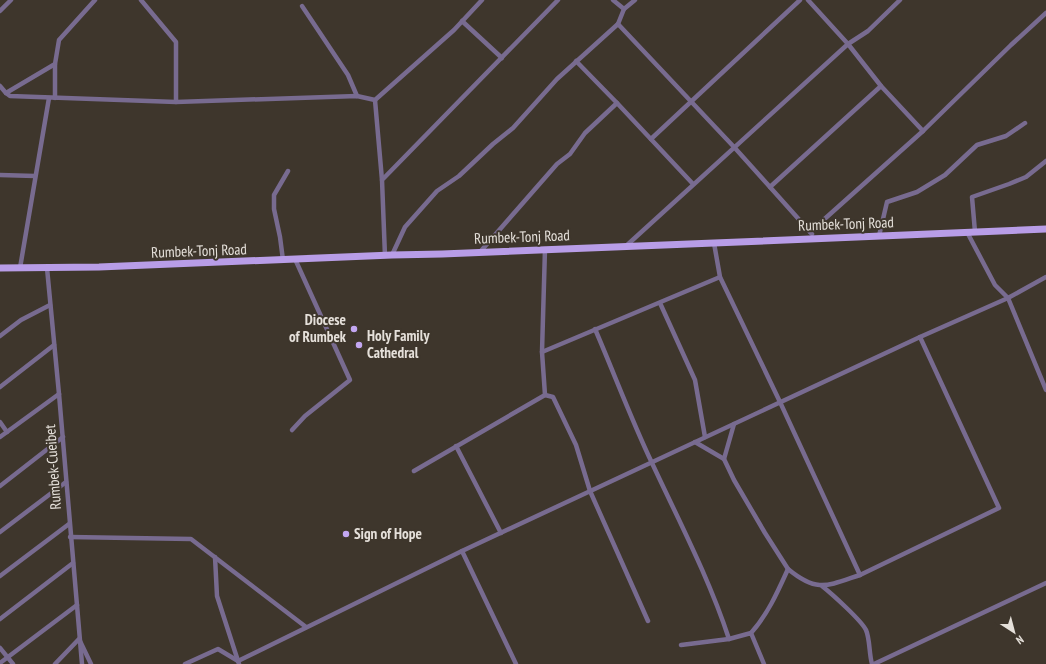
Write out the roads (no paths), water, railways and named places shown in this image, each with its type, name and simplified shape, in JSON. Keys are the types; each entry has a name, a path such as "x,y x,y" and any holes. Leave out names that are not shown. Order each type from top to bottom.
{"main road":[{"name":"Rumbek-Tonj Road","path":"0,268 47,268 283,260 1046,229"}],"street":[{"path":"0,11 11,0"},
{"path":"55,98 55,64 59,40 95,0"},
{"path":"141,0 176,42 176,102"},
{"path":"375,100 454,30 482,0"},
{"path":"382,180 558,0"},
{"path":"614,0 624,10"},
{"path":"389,255 405,227 437,192 459,176 492,144 513,128 557,79 618,24 624,10 635,0"},
{"path":"651,139 800,0"},
{"path":"808,0 848,44 881,86 923,131"},
{"path":"626,246 848,44 868,30 900,0"},
{"path":"302,6 348,75 357,96"},
{"path":"810,232 923,131 1011,45 1046,14"},
{"path":"462,21 502,58"},
{"path":"618,24 734,147 816,238"},
{"path":"576,61 693,184"},
{"path":"6,93 55,64"},
{"path":"0,86 10,96 49,98 176,102 357,96 375,100"},
{"path":"770,187 881,86"},
{"path":"20,268 49,98"},
{"path":"375,100 389,255"},
{"path":"480,252 557,164 570,154 585,133 617,103"},
{"path":"879,236 887,202 917,192 945,175 977,145 1006,136 1025,123"},
{"path":"1046,161 1026,177 972,196 971,232 995,285 1008,298 1046,390"},
{"path":"283,260 274,209 274,195 288,171"},
{"path":"0,175 35,176"},
{"path":"714,243 720,277 860,575"},
{"path":"545,249 542,352 545,395"},
{"path":"292,430 305,416 350,380 295,259"},
{"name":"Rumbek-Cueibet","path":"47,268 82,664"},
{"path":"542,352 595,328 720,277"},
{"path":"238,662 462,551 920,337 1008,298 1046,277"},
{"path":"660,302 695,380 705,437"},
{"path":"0,336 21,320 50,305"},
{"path":"595,328 652,462 684,529 718,607 729,639"},
{"path":"822,586 831,585 860,575 999,508 920,337"},
{"path":"0,387 54,345"},
{"path":"0,437 59,394"},
{"path":"414,471 545,395"},
{"path":"545,395 553,398 576,445 590,491 648,621"},
{"path":"0,422 7,432"},
{"path":"724,459 734,424"},
{"path":"0,486 63,437"},
{"path":"695,442 724,459 734,480 788,569 802,580 822,586 833,595 865,629 873,664 1046,583"},
{"path":"456,446 501,533"},
{"path":"0,532 66,482"},
{"path":"0,576 69,524"},
{"path":"70,537 191,539 306,627"},
{"path":"462,551 516,664"},
{"path":"215,557 217,596 238,662"},
{"path":"0,619 73,563"},
{"path":"681,645 729,639 751,632 757,626 776,594 788,569"},
{"path":"0,663 76,605"},
{"path":"751,632 764,664"},
{"path":"55,664 80,639 91,664"},
{"path":"0,648 13,664"},
{"path":"185,664 218,649 238,662"}],"place":[{"name":"Diocese of Rumbek","path":"354,329"},
{"name":"Holy Family Cathedral","path":"359,345"},
{"name":"Sign of Hope","path":"346,534"}]}
